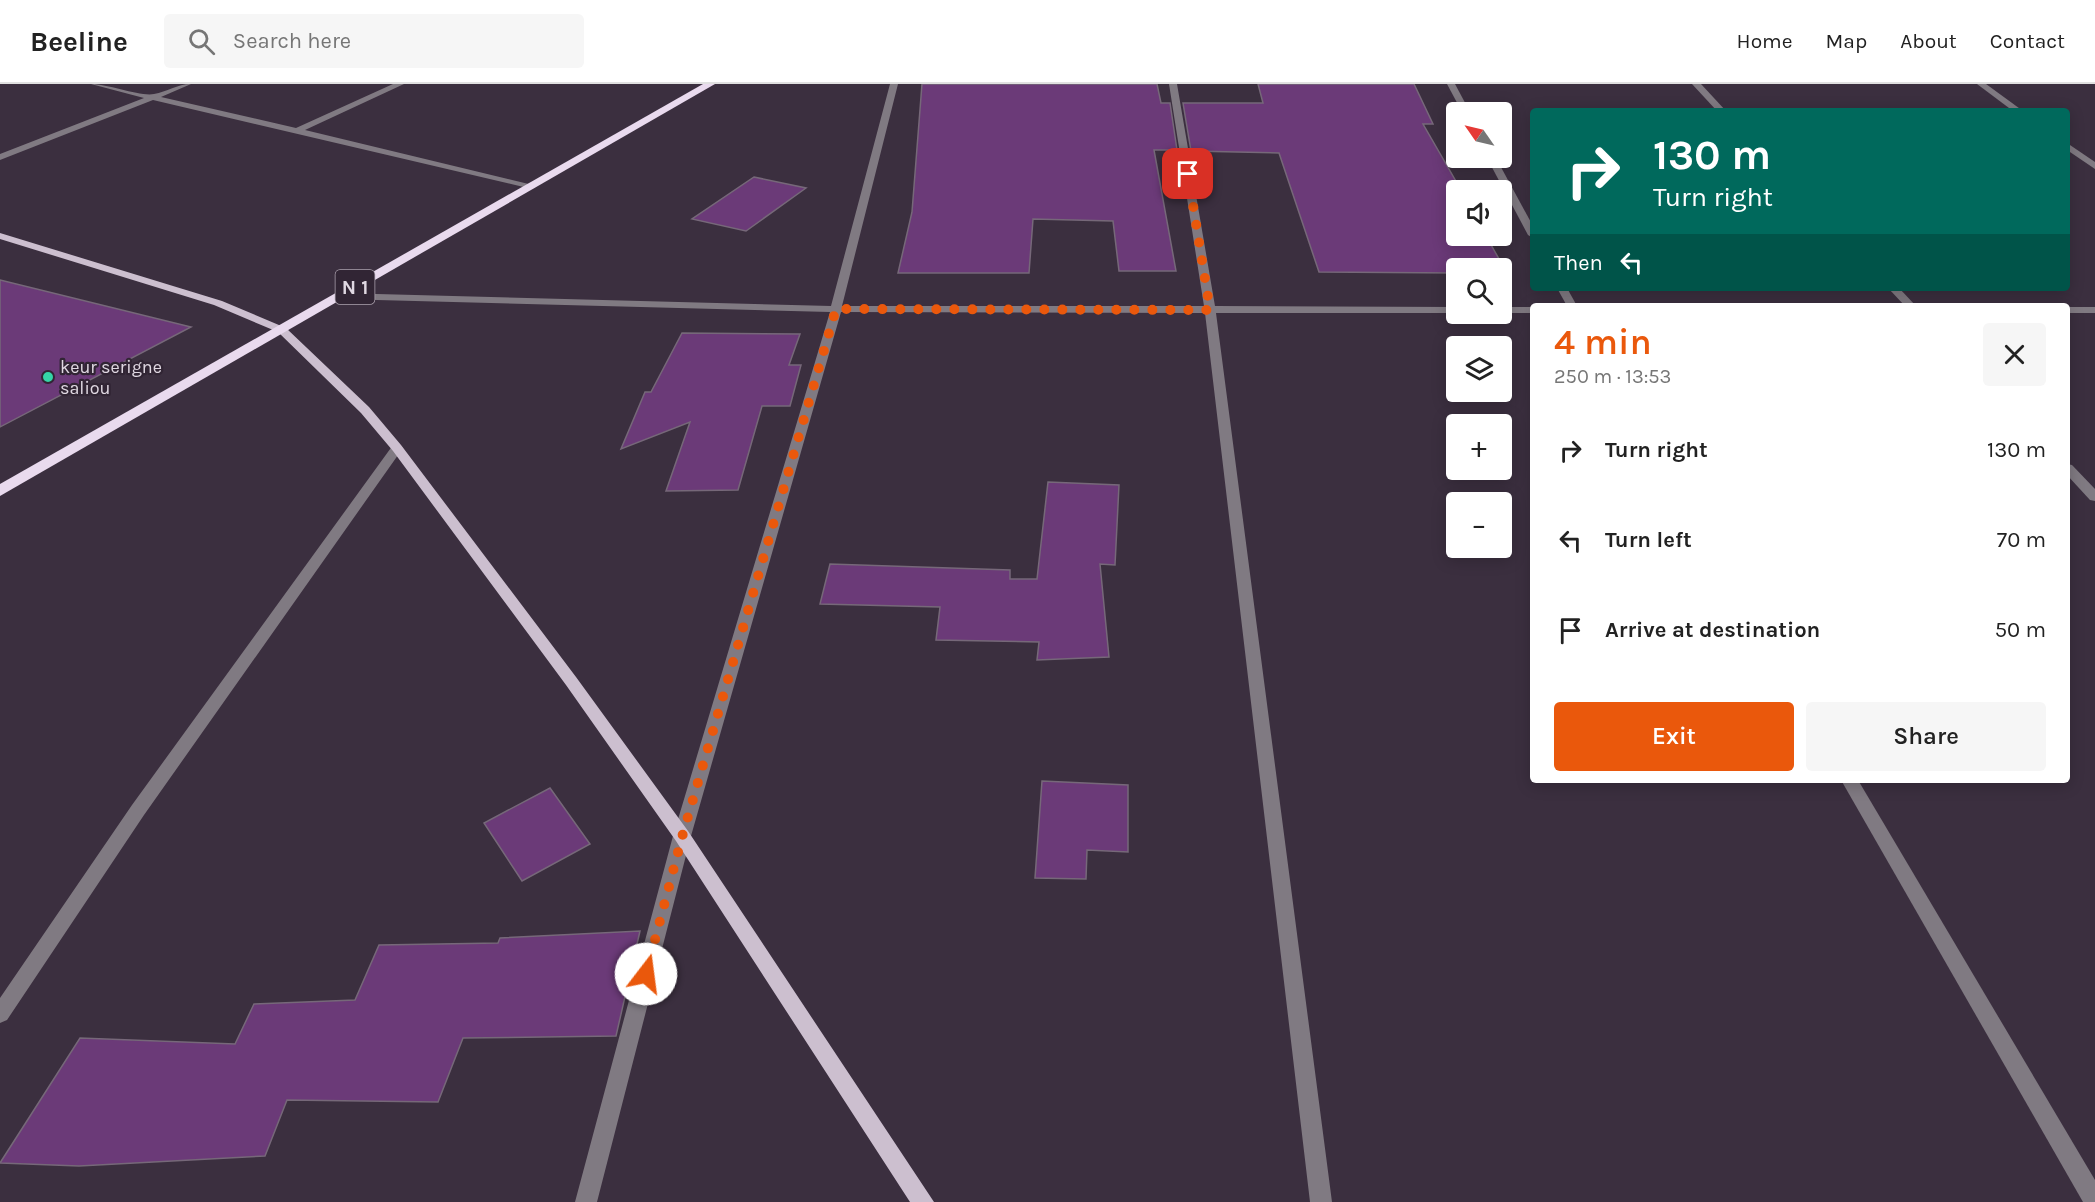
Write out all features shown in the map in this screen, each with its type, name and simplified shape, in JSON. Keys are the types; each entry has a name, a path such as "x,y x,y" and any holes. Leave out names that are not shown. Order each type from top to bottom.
{"highway":[{"name":"N 1","path":"0,492 710,84"}],"main road":[{"path":"0,236 218,303 282,330 365,410 397,448 571,681 682,837 923,1202"}],"street":[{"path":"95,84 532,186"},
{"path":"0,157 187,84"},
{"path":"297,131 400,84"},
{"path":"586,1202 682,837 836,309 894,84"},
{"path":"1173,84 1210,310 1321,1202"},
{"path":"1451,84 1461,102"},
{"path":"1696,84 1719,108"},
{"path":"1981,84 2015,108"},
{"path":"2070,148 2095,166"},
{"path":"1496,168 1530,230"},
{"path":"1896,291 1908,303"},
{"path":"339,296 836,309 1446,310"},
{"path":"1512,310 1530,310"},
{"path":"2070,310 2095,310"},
{"path":"0,1014 138,810 397,448"},
{"path":"2070,471 2095,497"},
{"path":"1851,783 2095,1201"}],"building":[{"path":"922,84 1157,84 1161,103 1170,103 1177,150 1154,150 1176,271 1119,271 1113,221 1033,219 1029,273 898,273 912,212"},
{"path":"1258,84 1414,84 1433,124 1423,124 1446,164 1446,168 1448,168 1455,180 1446,180 1446,246 1492,246 1498,258 1446,258 1446,273 1319,272 1279,153 1191,151 1183,103 1263,103"},
{"path":"754,177 806,188 746,231 692,219"},
{"name":"keur serigne saliou","path":"0,280 191,327 0,427"},
{"path":"682,333 800,334 789,365 801,365 790,406 762,406 738,490 666,491 690,422 621,449 645,392 651,392"},
{"path":"1048,482 1119,485 1115,565 1100,564 1109,657 1037,660 1039,642 936,640 940,607 820,604 830,564 1010,570 1010,579 1037,579"},
{"path":"1042,781 1128,785 1128,852 1087,850 1086,879 1035,878"},
{"path":"550,788 590,844 522,881 484,823"},
{"path":"640,931 616,1036 463,1038 438,1102 287,1100 265,1156 79,1166 0,1163 80,1038 235,1044 254,1004 355,1000 379,945 498,943 500,938"}],"place":[{"name":"keur serigne saliou","path":"48,377"}],"route":[{"path":"646,974 682,837 836,309 1210,310 1188,174"}]}
